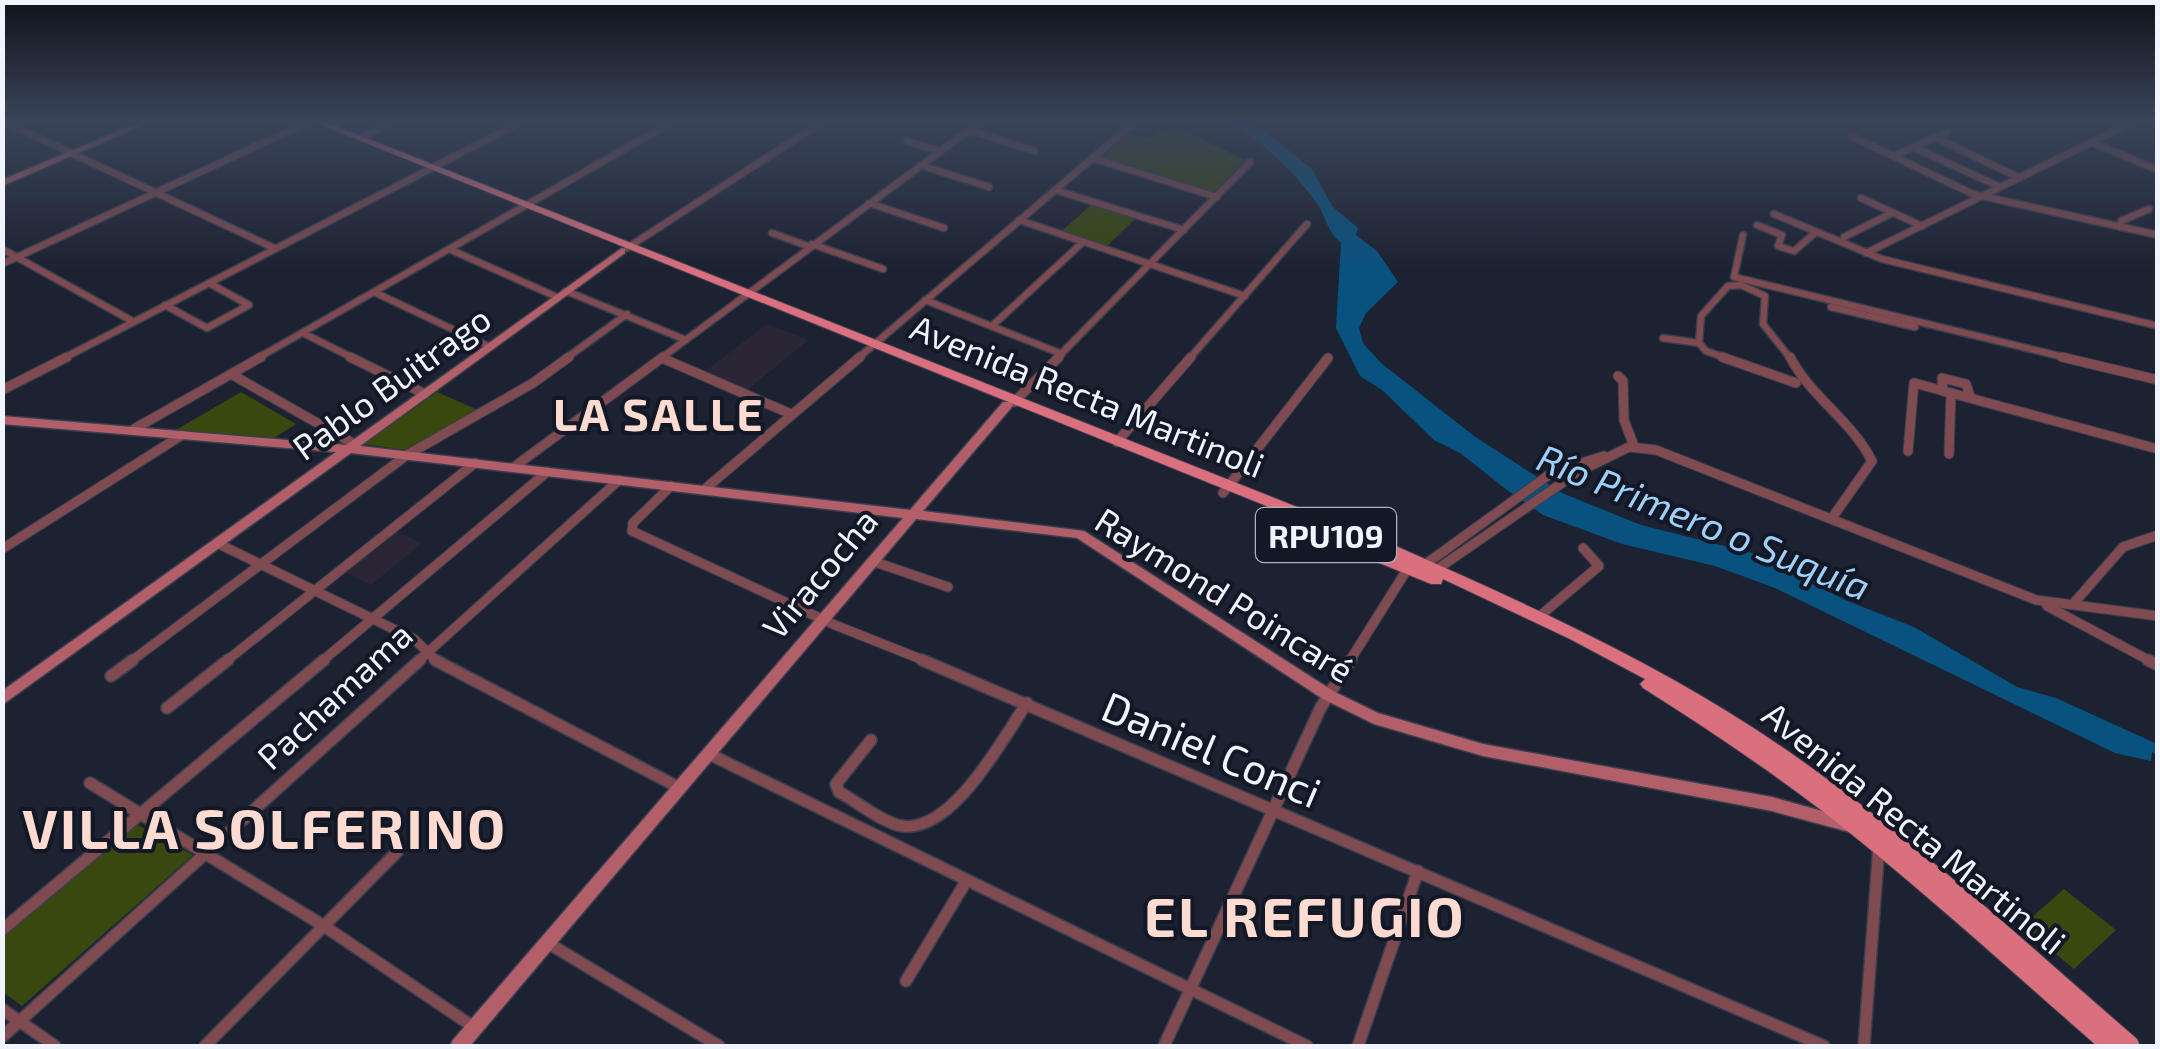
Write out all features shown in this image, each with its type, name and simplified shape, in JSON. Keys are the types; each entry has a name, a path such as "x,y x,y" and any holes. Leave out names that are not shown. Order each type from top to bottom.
{"main road":[{"name":"Avenida Recta Martinoli","path":"433,171 1540,615 1730,721 1883,842 2108,1042 2130,1046"},
{"name":"Avenida Recta Martinoli","path":"1011,403 1116,442 1351,545 1425,571 1578,644 1702,716 1860,823"}],"street":[{"path":"2,183 31,171"},
{"path":"111,171 274,248"},
{"path":"2,264 203,171"},
{"path":"2,390 424,171"},
{"path":"134,429 586,171"},
{"name":"Pablo Buitrago","path":"2,699 561,294 746,171"},
{"path":"514,467 912,171"},
{"path":"938,171 989,188"},
{"path":"704,490 1077,171"},
{"path":"1134,171 1217,197"},
{"name":"Viracocha","path":"459,1046 1011,403 1242,171"},
{"path":"1927,171 1983,197 2158,235"},
{"path":"1965,171 2000,187"},
{"path":"2005,171 2020,178"},
{"path":"1865,253 2034,171"},
{"path":"1055,190 1184,230"},
{"path":"1861,198 1922,226"},
{"path":"868,202 944,228"},
{"path":"2120,227 2121,221 2149,208"},
{"path":"1844,237 1892,213"},
{"path":"1774,214 1865,253 2158,326"},
{"path":"1019,220 1245,296"},
{"path":"1116,442 1307,224"},
{"path":"1757,225 1782,235 1778,246 1794,250 1816,232"},
{"path":"772,232 883,269"},
{"path":"1743,236 1734,277 2158,380"},
{"path":"992,326 1083,242"},
{"path":"2,249 134,322"},
{"path":"449,249 561,294 627,314 686,340"},
{"path":"166,305 207,328 249,305 209,283"},
{"path":"1699,343 1701,316 1728,286 1741,285 1765,296 1776,294 1915,327"},
{"path":"374,292 490,347"},
{"path":"1765,296 1763,324 1781,336 1798,372 1840,415 1872,461 1832,518"},
{"path":"925,300 1062,354"},
{"path":"111,676 406,455 533,383 627,314"},
{"path":"303,333 425,394"},
{"path":"1662,338 1699,343 1706,351 1796,384"},
{"path":"662,358 791,414"},
{"path":"1226,490 1328,358"},
{"path":"232,374 354,447"},
{"path":"1618,376 1623,382 1624,420 1634,446"},
{"path":"1949,454 1947,392 1942,378 1966,384 1970,396"},
{"path":"1908,452 1911,384 1970,396 2158,449"},
{"name":"Raymond Poincaré","path":"2,420 354,447 1080,534 1328,695 1374,718 1467,746 1860,823"},
{"path":"2,549 184,434"},
{"path":"1164,1046 1328,695 1425,571 1507,504 1568,466 1634,446 1656,450 2036,600 2158,666"},
{"path":"1425,571 1612,454"},
{"path":"167,708 475,463"},
{"path":"1568,466 1578,472"},
{"path":"2,930 547,472"},
{"name":"Pachamama","path":"2,1037 618,480"},
{"name":"Daniel Conci","path":"672,486 633,523 632,531 1418,871 1793,1040 1824,1046"},
{"path":"2072,604 2124,547 2158,535"},
{"path":"219,544 414,639 440,664 680,788"},
{"path":"1540,615 1599,566 1583,548"},
{"path":"872,561 948,587"},
{"path":"2036,600 2158,616"},
{"path":"871,740 836,784 839,792 902,826 909,826 930,818 961,795 1026,703"},
{"path":"708,754 1307,1046"},
{"path":"90,783 324,926 475,1028"},
{"path":"1864,1046 1883,842"},
{"path":"205,1046 397,852"},
{"path":"1358,1046 1418,871"},
{"path":"906,980 967,880"},
{"path":"548,943 719,1046"},
{"path":"2,1009 54,1046"}],"shaded area":[{"path":"767,324 808,340 745,392 703,373"},
{"path":"397,532 422,543 371,585 346,573"}],"green space":[{"path":"1143,171 1234,171 1213,193"},
{"path":"1093,203 1137,217 1107,246 1061,232"},
{"path":"241,392 296,424 274,438 176,430"},
{"path":"437,392 478,410 405,450 364,444"},
{"path":"136,824 193,855 22,1006 3,992 3,936"},
{"path":"2064,889 2116,930 2074,969 2022,926"}],"water":[{"path":"1290,171 1313,171 1332,206 1358,228 1356,235 1377,251 1398,282 1366,313 1359,328 1363,343 1381,363 1474,436 1562,493 1641,525 1756,554 1845,600 1914,627 2017,687 2056,698 2157,744 2157,754 2152,752 2151,761 2115,753 1775,588 1715,566 1622,544 1543,515 1460,453 1434,440 1382,390 1360,376 1336,328 1341,243"}],"district":[{"name":"LA SALLE","path":"659,413"},
{"name":"VILLA SOLFERINO","path":"265,827"},
{"name":"EL REFUGIO","path":"1305,915"}],"water label":[{"name":"Río Primero o Suquía","path":"1704,521"}]}
